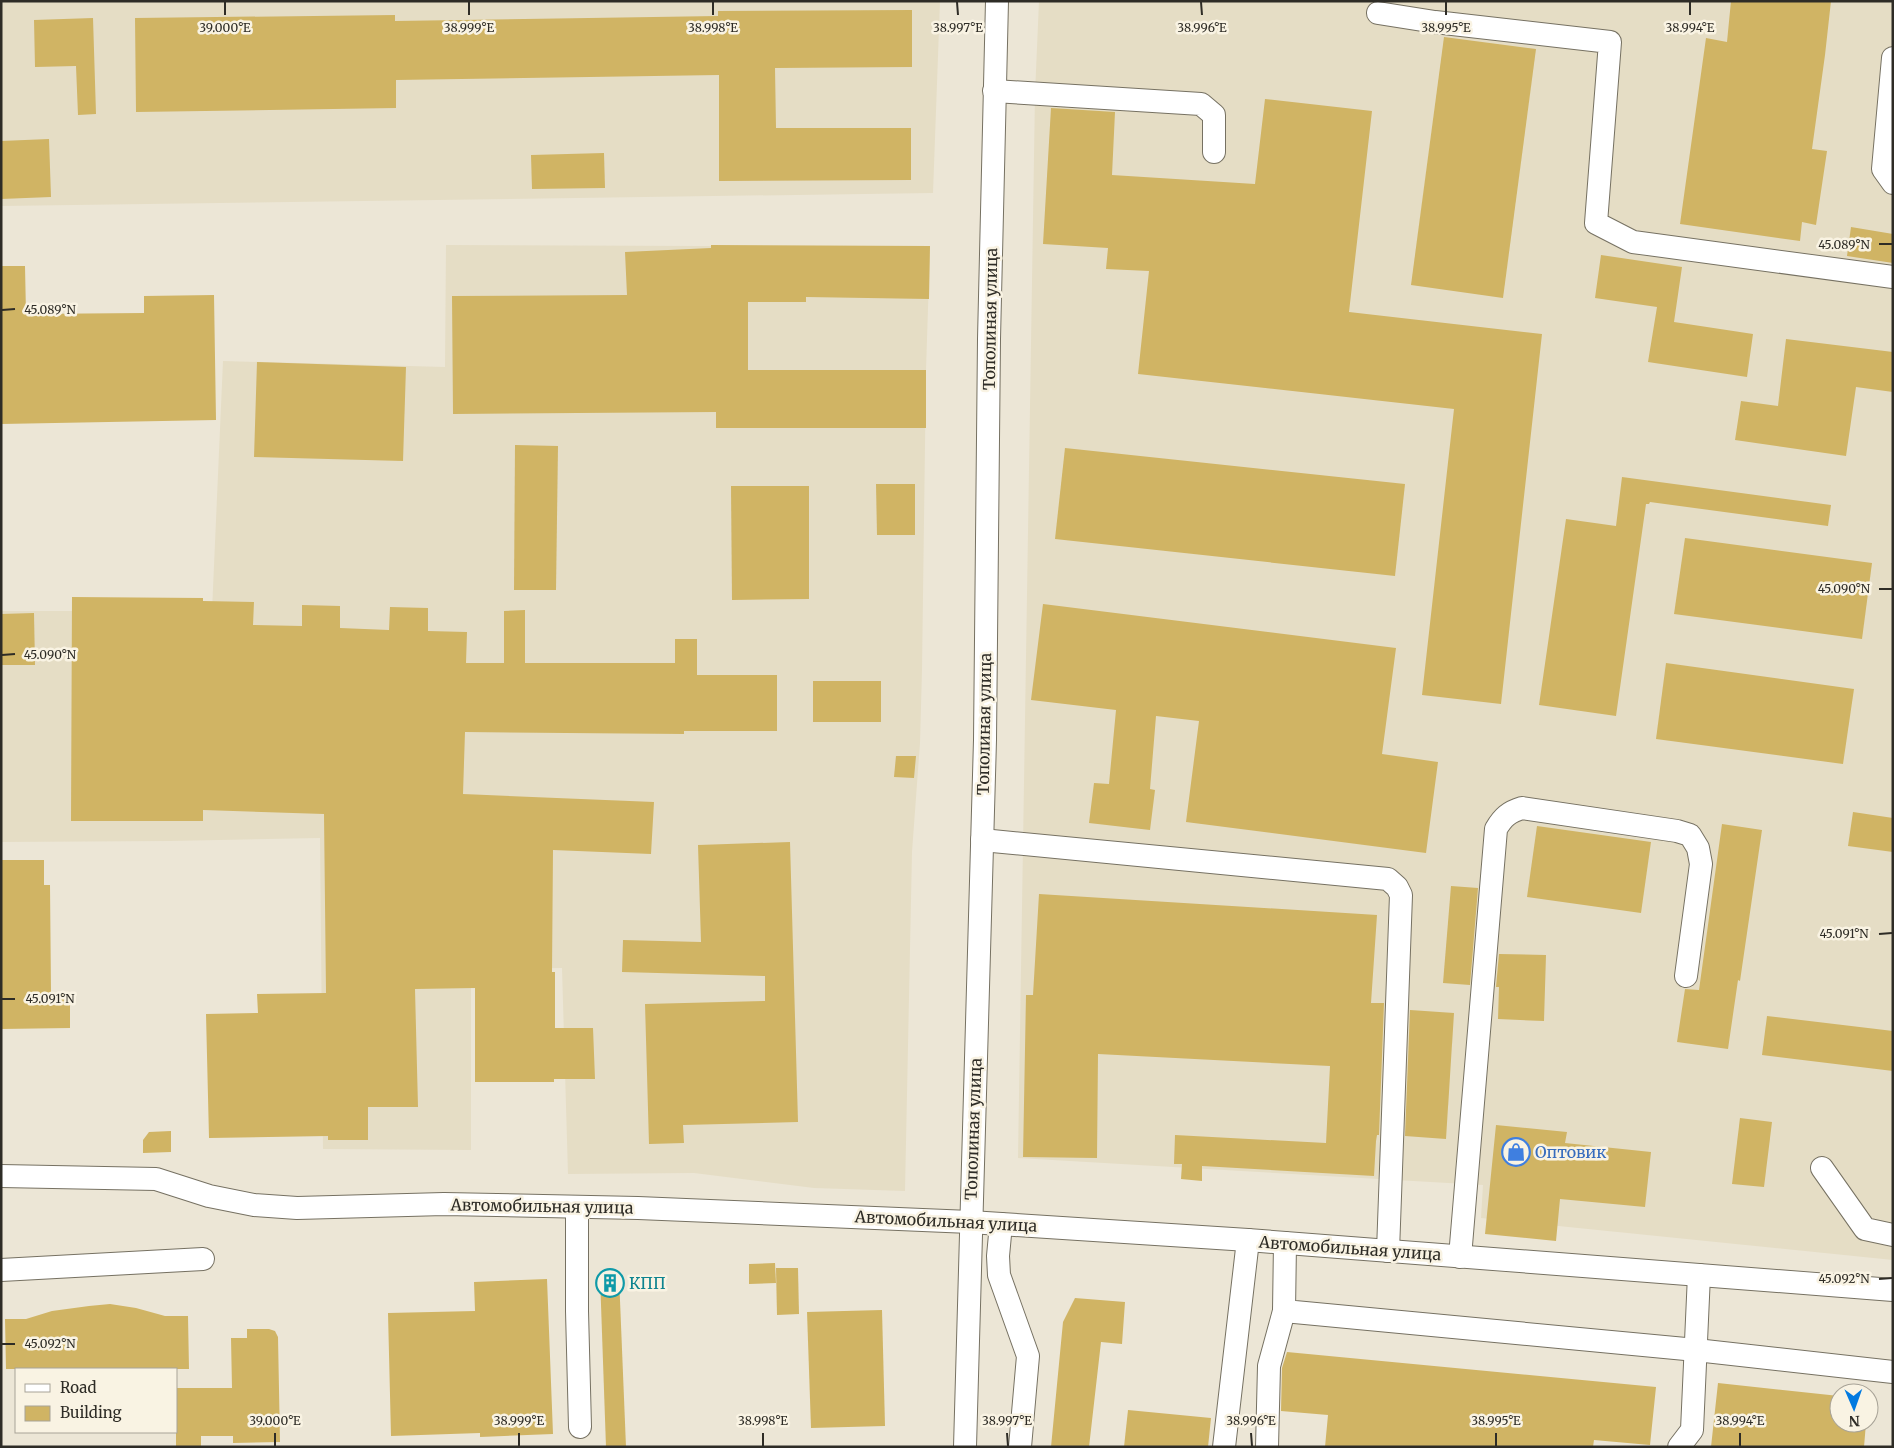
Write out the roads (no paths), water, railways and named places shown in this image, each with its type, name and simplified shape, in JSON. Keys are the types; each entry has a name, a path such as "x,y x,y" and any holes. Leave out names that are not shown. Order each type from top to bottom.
{"street":[{"name":"Тополиная улица","path":"965,1447 982,840 997,1"},
{"path":"1378,13 1445,23 1610,42 1596,222 1633,242 1893,277"},
{"path":"1893,58 1883,169 1893,183"},
{"path":"994,91 1200,104 1214,115 1214,152"},
{"path":"1460,1257 1496,829 1502,819 1511,811 1522,808 1677,831 1690,835 1698,848 1701,864 1686,976"},
{"path":"982,840 1388,879 1397,886 1400,895 1388,1251"},
{"path":"1822,1168 1865,1229 1893,1235"},
{"name":"Автомобильная улица","path":"1,1176 156,1180 209,1196 254,1205 296,1208 444,1204 793,1214 970,1222 1248,1240 1893,1290"},
{"path":"577,1207 576,1311 580,1427"},
{"path":"1001,1224 998,1256 999,1275 1028,1356 1020,1447"},
{"path":"1224,1447 1248,1240"},
{"path":"1267,1447 1269,1366 1284,1311 1286,1243"},
{"path":"1,1270 203,1259"},
{"path":"1680,1447 1692,1430 1699,1275"},
{"path":"1284,1311 1696,1350 1893,1372"}],"place":[{"name":"Оптовик","path":"1516,1152"},
{"name":"КПП","path":"610,1283"}]}
